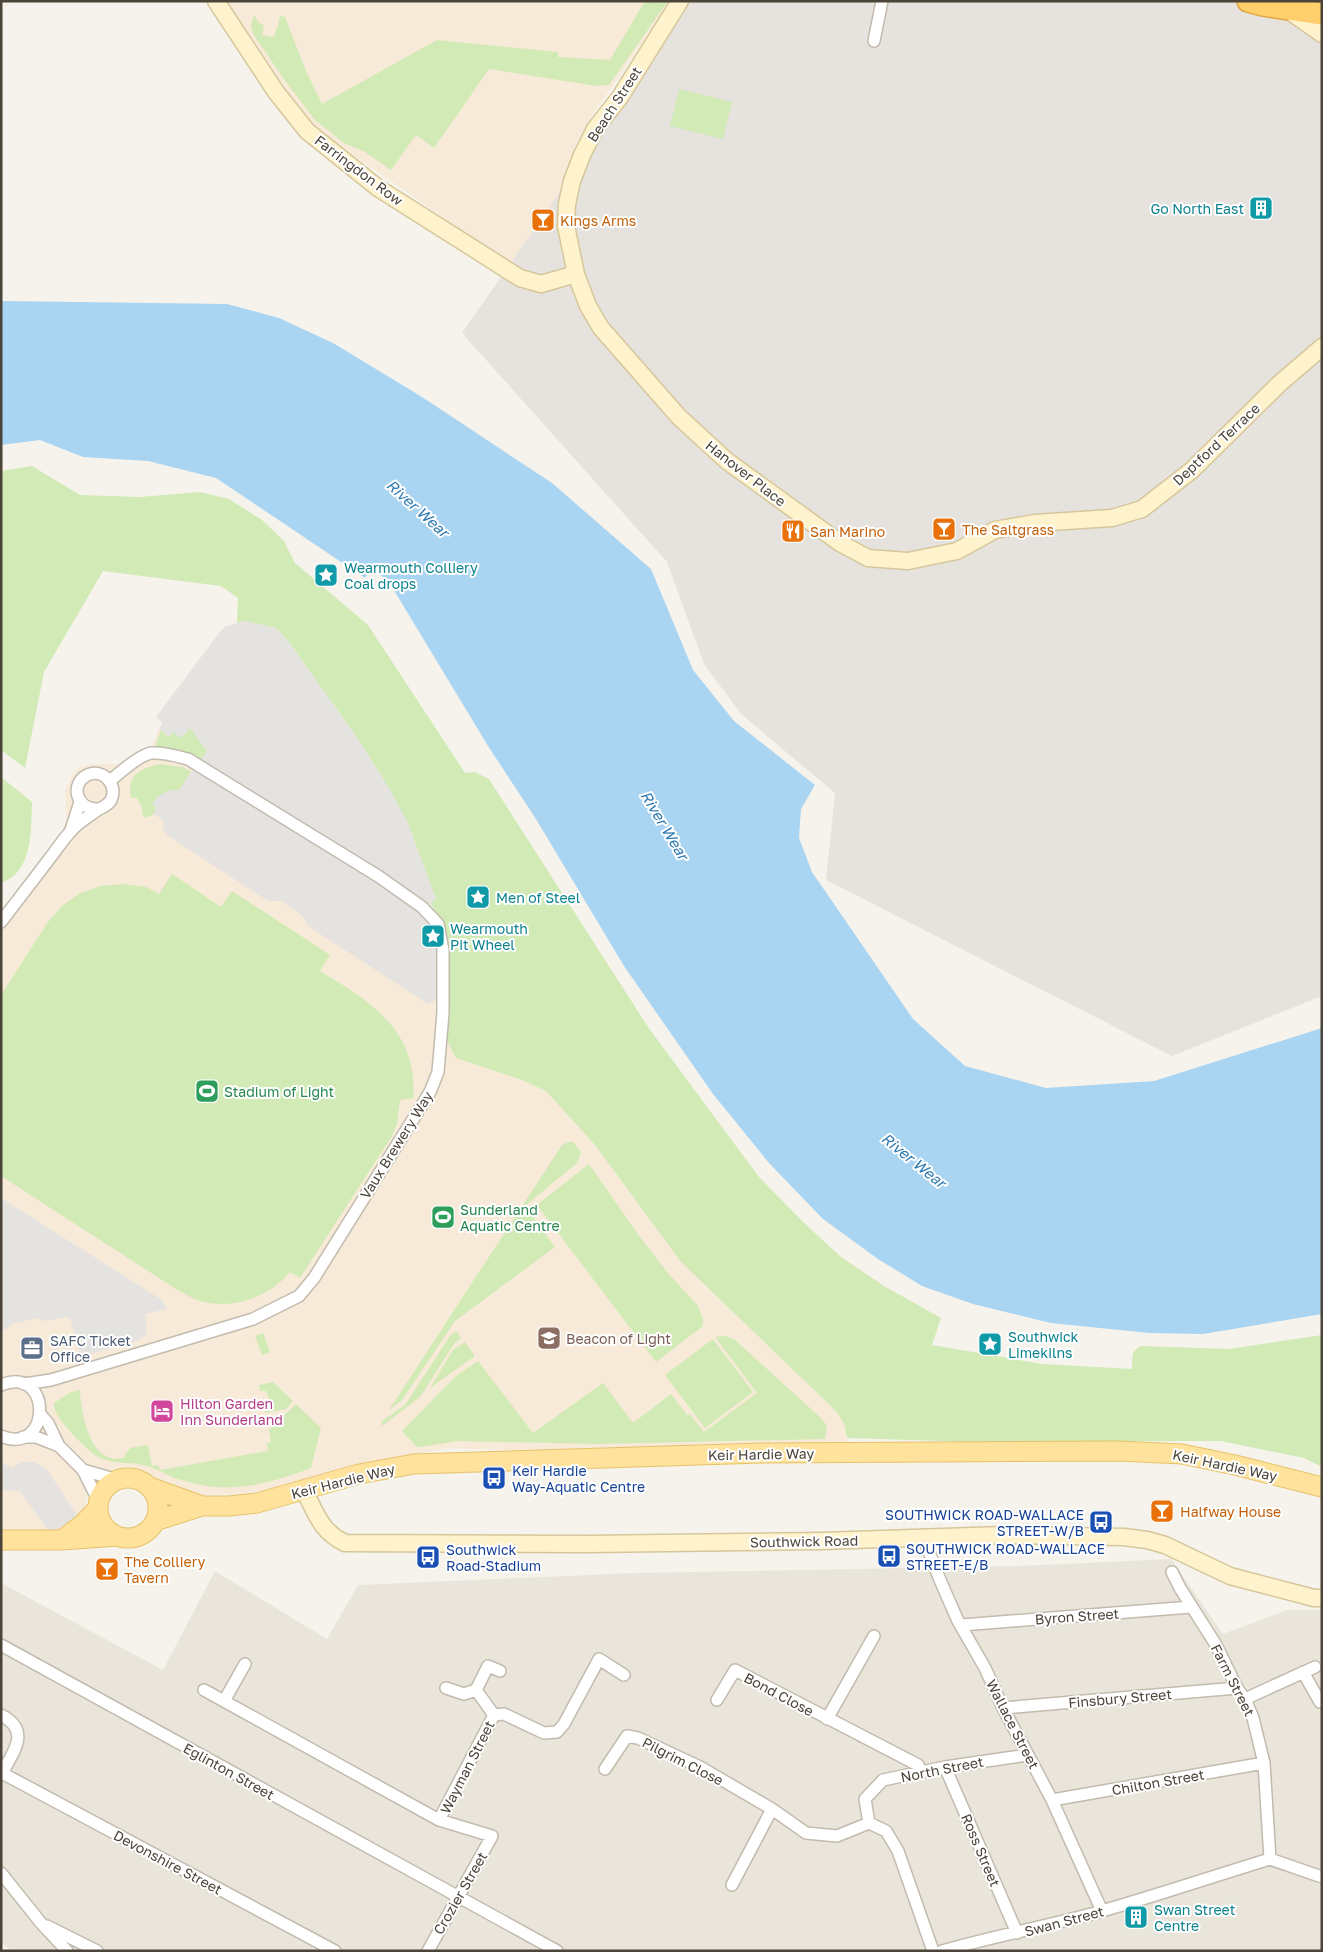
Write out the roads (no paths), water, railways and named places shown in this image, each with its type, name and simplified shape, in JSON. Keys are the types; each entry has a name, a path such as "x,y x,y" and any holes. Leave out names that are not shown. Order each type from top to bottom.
{"highway":[{"path":"1248,1 1322,14"}],"main road":[{"name":"Keir Hardie Way","path":"202,1506 257,1503 359,1474 414,1464 762,1453 1098,1451 1182,1454 1322,1487"},
{"path":"62,1540 84,1523 98,1505 106,1488 118,1480 134,1478 149,1487 202,1506"},
{"path":"98,1505 103,1525 109,1532 126,1538 135,1537 150,1528 158,1512 155,1494 149,1487"},
{"path":"155,1521 202,1506"},
{"path":"1,1540 62,1540 117,1536"}],"street":[{"name":"Farringdon Row","path":"216,1 276,92 307,130 378,188 520,278 541,284 576,274"},
{"name":"Beach Street","path":"576,274 566,226 567,204 575,172 595,129 620,97 680,1"},
{"path":"874,41 882,1"},
{"path":"1286,9 1322,34"},
{"name":"Hanover Place","path":"576,274 588,306 602,328 680,417 727,461 840,543 868,558 908,561 956,551 980,538"},
{"name":"Deptford Terrace","path":"980,538 995,530 1035,523 1112,518 1142,509 1192,470 1279,384 1322,347"},
{"name":"Vaux Brewery Way","path":"1,1385 16,1382 24,1384 52,1380 253,1319 299,1296 314,1278 425,1101 438,1072 443,1013 444,950 438,924 422,907 378,876 188,759 174,755 150,753 122,770 110,781"},
{"path":"1,922 71,830 106,805 112,797 113,791 110,781 106,777 95,773 84,777 78,786 78,797 80,802 88,808 98,809"},
{"path":"71,830 80,802"},
{"path":"38,1396 52,1380"},
{"path":"1,1436 14,1439 23,1437 32,1432 38,1424 41,1415 41,1405 38,1396 24,1384"},
{"path":"41,1415 48,1423 59,1446 83,1470 98,1505"},
{"path":"23,1437 36,1438 59,1446"},
{"path":"83,1470 118,1480"},
{"name":"Southwick Road","path":"304,1490 325,1530 335,1538 352,1544 588,1544 822,1541 1004,1535 1124,1537 1165,1545 1230,1576 1314,1598 1322,1598"},
{"name":"Wallace Street","path":"924,1538 958,1621 985,1668 1003,1708 1052,1800 1102,1911"},
{"name":"Farm Street","path":"1172,1572 1191,1607 1216,1645 1237,1688 1245,1699 1256,1727 1264,1763 1270,1859"},
{"name":"Byron Street","path":"962,1625 1191,1607"},
{"name":"Bond Close","path":"827,1719 874,1636"},
{"name":"Eglinton Street","path":"1,1645 557,1951"},
{"name":"Wayman Street","path":"439,1820 494,1714 504,1714 544,1733 557,1732 564,1724 599,1659 624,1675"},
{"path":"224,1701 245,1664"},
{"path":"446,1688 464,1694 476,1690 488,1666 500,1670"},
{"path":"1245,1699 1315,1667"},
{"name":"Bond Close","path":"717,1700 735,1670 918,1765 921,1773"},
{"path":"1303,1672 1320,1702"},
{"name":"Finsbury Street","path":"1003,1708 1237,1688"},
{"name":"Wayman Street","path":"204,1690 439,1820 492,1836"},
{"path":"476,1690 494,1714"},
{"path":"1,1715 16,1726 19,1734 17,1743 2,1774"},
{"name":"Pilgrim Close","path":"604,1769 627,1736 638,1738 700,1767 772,1809 806,1833 837,1836 869,1823"},
{"name":"North Street","path":"869,1823 865,1799 883,1780 921,1773 945,1766 1027,1755"},
{"name":"Chilton Street","path":"1052,1800 1264,1763"},
{"name":"Ross Street","path":"945,1766 1017,1934"},
{"name":"Devonshire Street","path":"2,1774 335,1951"},
{"path":"732,1885 772,1809"},
{"path":"869,1823 886,1831 898,1851 933,1951"},
{"name":"Crozier Street","path":"428,1951 492,1836"},
{"path":"1270,1859 1322,1877"},
{"name":"Swan Street","path":"942,1951 977,1941 1017,1934 1102,1911 1270,1859"},
{"path":"1,1873 41,1923 67,1951"},
{"path":"41,1923 97,1951"}],"water":[{"name":"River Wear","path":"1,301 227,304 279,318 333,343 422,397 552,483 651,569 693,670 734,721 815,785 801,809 799,838 812,872 913,1019 965,1066 1046,1088 1154,1081 1322,1028 1322,1314 1203,1334 1149,1333 1051,1323 973,1304 922,1286 878,1259 823,1219 769,1163 713,1094 624,966 536,819 488,746 389,582 372,568 365,578 216,478 148,461 83,457 40,440 1,445"}],"place":[{"name":"Go North East","path":"1261,208"},
{"name":"Kings Arms","path":"543,220"},
{"name":"The Saltgrass","path":"944,529"},
{"name":"San Marino","path":"793,531"},
{"name":"Wearmouth Colliery Coal drops","path":"326,575"},
{"name":"Men of Steel","path":"478,897"},
{"name":"Wearmouth Pit Wheel","path":"433,936"},
{"name":"Stadium of Light","path":"207,1091"},
{"name":"Sunderland Aquatic Centre","path":"443,1217"},
{"name":"Beacon of Light","path":"549,1338"},
{"name":"Southwick Limekilns","path":"990,1344"},
{"name":"SAFC Ticket Office","path":"32,1348"},
{"name":"Hilton Garden Inn Sunderland","path":"162,1411"},
{"name":"Keir Hardie Way-Aquatic Centre","path":"494,1478"},
{"name":"Halfway House","path":"1162,1511"},
{"name":"SOUTHWICK ROAD-WALLACE STREET-W/B","path":"1101,1522"},
{"name":"SOUTHWICK ROAD-WALLACE STREET-E/B","path":"889,1556"},
{"name":"Southwick Road-Stadium","path":"428,1557"},
{"name":"The Colliery Tavern","path":"107,1569"},
{"name":"Swan Street Centre","path":"1136,1917"}]}
